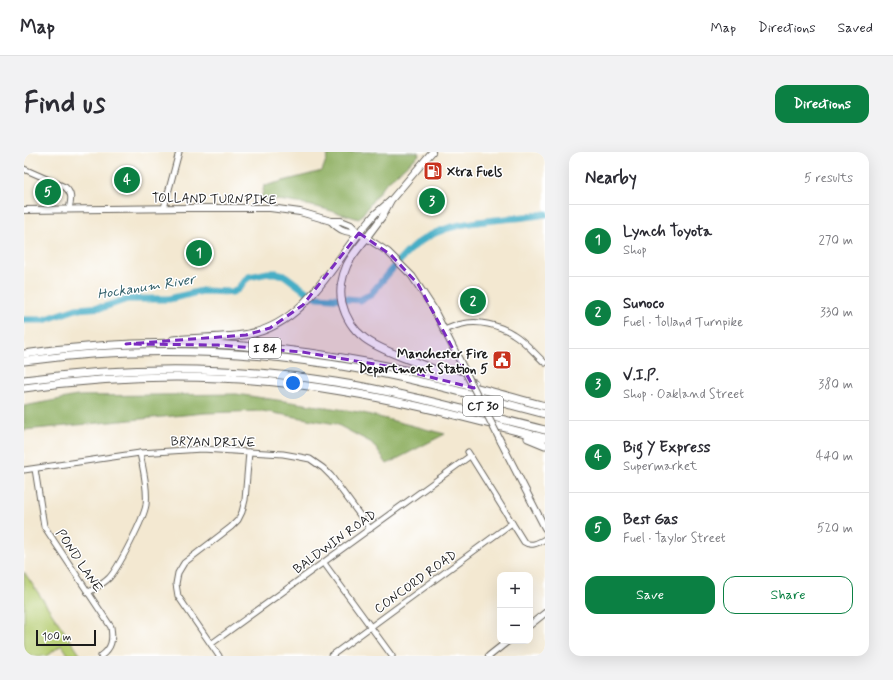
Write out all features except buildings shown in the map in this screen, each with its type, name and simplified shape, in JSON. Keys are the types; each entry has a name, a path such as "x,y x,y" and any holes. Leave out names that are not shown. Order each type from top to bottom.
{"highway":[{"path":"126,344 240,335 256,333 270,328 284,320 305,302 359,234"},
{"path":"367,238 347,265 341,290 343,306 351,324 359,335 370,343 419,364 472,382 502,395"},
{"name":"I 84","path":"24,354 80,347 126,344 212,344 258,347 309,353 386,366 545,406"},
{"path":"24,361 80,355 160,351 215,352 278,357 349,367 395,376 545,414"},
{"path":"24,380 82,374 149,370 212,370 264,373 328,381 390,392 545,430"},
{"path":"24,388 78,382 140,378 201,378 261,381 319,387 379,398 545,438"},
{"path":"511,430 545,445"}],"main road":[{"path":"359,234 375,214 391,200 432,152"},
{"path":"367,238 382,217 391,200"},
{"name":"TOLLAND TURNPIKE","path":"24,210 164,208 276,209 306,213 331,221 341,221 351,225 359,234 391,255 406,269 423,291 444,330"},
{"name":"CT 30","path":"444,330 545,528"},
{"path":"533,623 545,613"},
{"path":"489,656 504,644"}],"street":[{"path":"164,208 179,152"},
{"path":"24,169 69,190 71,195 69,209"},
{"path":"444,330 462,324 473,323 486,324 499,328 513,334 526,344 545,363"},
{"name":"BRYAN DRIVE","path":"24,470 140,453 202,449 283,454 310,459 323,468 331,476 370,529"},
{"path":"219,656 178,596 176,584 178,573 184,563 238,520 245,500 249,452"},
{"path":"88,593 108,579 114,571 143,516 146,504 146,493 140,453"},
{"name":"BALDWIN ROAD","path":"211,644 324,563 469,454 512,523"},
{"name":"POND LANE","path":"35,469 44,526 111,627 113,637 111,646 100,656"},
{"path":"512,523 523,540 528,544 534,544 545,539"},
{"name":"CONCORD ROAD","path":"330,656 512,523"},
{"path":"324,563 392,656"}],"highlighted area":[{"path":"359,233 391,255 418,284 474,388 386,366 302,352 218,345 126,344 246,335 270,328 303,305"}],"green space":[{"path":"329,152 418,152 419,155 385,184 359,219 298,203 261,199 264,186 322,171"},
{"path":"236,394 359,412 445,434 387,464 372,443 336,424 262,411 205,413 24,430 24,406 77,396"},
{"path":"24,572 81,656 69,656 62,645 46,656 24,656"}],"waterway":[{"name":"Hockanum River","path":"24,320 44,320 76,309 104,307 127,299 169,299 202,291 232,292 238,289 249,277 268,273 284,275 308,293 318,297 360,300 370,295 411,249 432,235 447,229 479,222 545,214"}],"place":[{"name":"Xtra Fuels","path":"433,171"},
{"name":"Big Y Express","path":"127,180"},
{"name":"Best Gas","path":"48,192"},
{"name":"V.I.P.","path":"432,201"},
{"name":"Lynch Toyota","path":"199,253"},
{"name":"Sunoco","path":"473,301"},
{"name":"Manchester Fire Department Station 5","path":"502,360"}]}
